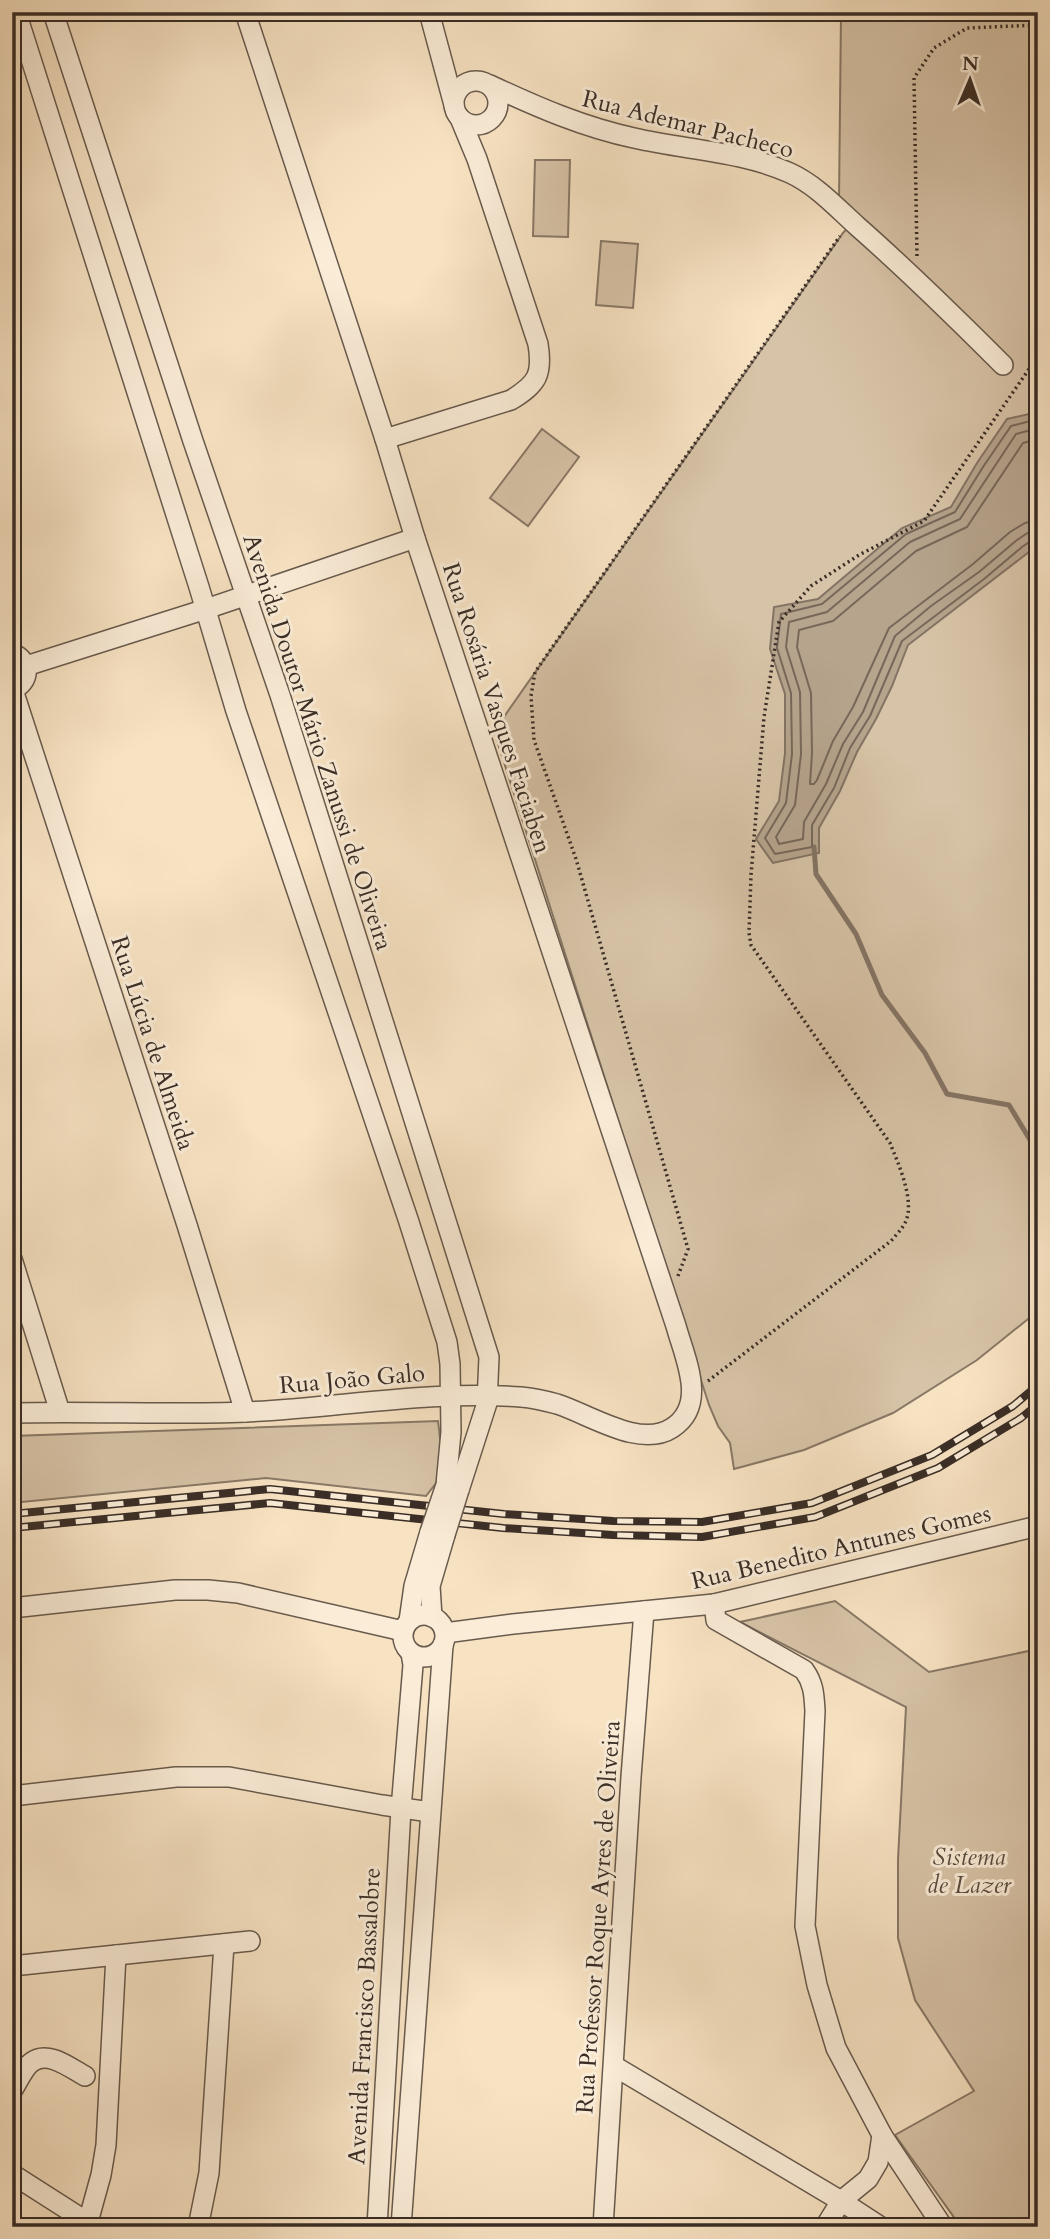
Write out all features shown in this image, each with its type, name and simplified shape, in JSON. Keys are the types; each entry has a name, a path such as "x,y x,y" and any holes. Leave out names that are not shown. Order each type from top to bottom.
{"street":[{"path":"12,1608 176,1590 238,1592 406,1626 420,1615 432,1617 441,1623 444,1639 435,1654 423,1657 411,1653 404,1643 406,1626 414,1586 437,1534 452,1488 447,1342 236,711 16,12"},
{"name":"Avenida Doutor Mário Zanussi de Oliveira","path":"53,12 245,595 281,695 489,1357 487,1404 452,1488"},
{"name":"Rua Rosária Vasques Faciaben","path":"245,12 415,538 669,1305 694,1392"},
{"path":"385,439 511,400 529,389 538,376 541,364 538,344 477,159 457,112 429,12"},
{"name":"Rua Ademar Pacheco","path":"442,55 461,73 541,109 596,129 636,139 710,151 765,164 791,174 812,186 917,279 1003,365"},
{"path":"477,159 478,136 492,117 498,97 486,84 469,82 462,86 455,98 457,112 473,125 492,117"},
{"name":"Rua Ademar Pacheco","path":"492,117 517,105 541,109"},
{"path":"12,690 25,681 19,659 205,608 415,538"},
{"name":"Rua Lúcia de Almeida","path":"12,690 187,1225 245,1412"},
{"path":"12,1259 60,1412"},
{"name":"Rua João Galo","path":"12,1413 245,1412 488,1395 524,1397 557,1404 615,1428 637,1434 657,1435 673,1428 683,1418 691,1408 694,1392"},
{"name":"Rua Benedito Antunes Gomes","path":"444,1639 513,1624 714,1604 1038,1526"},
{"path":"432,1617 429,1586 437,1534"},
{"path":"714,1604 716,1620 804,1671 811,1680 815,1711 805,1926 817,1985 836,2048 882,2135 943,2227"},
{"name":"Rua Professor Roque Ayres de Oliveira","path":"604,2227 632,1763 644,1611"},
{"name":"Avenida Francisco Bassalobre","path":"401,2227 444,1639"},
{"name":"Avenida Francisco Bassalobre","path":"377,2227 401,1809 413,1665 411,1653"},
{"path":"12,1796 176,1777 229,1777 430,1812"},
{"path":"12,1966 250,1941"},
{"path":"198,2227 209,2173 224,1944"},
{"path":"12,2174 91,2224 106,2146 116,1955"},
{"path":"12,2091 30,2062 41,2058 52,2058 85,2076"},
{"path":"614,2066 880,2227"},
{"path":"612,2089 666,2096"},
{"path":"825,2227 841,2201 868,2179 878,2162 882,2135"}],"path":[{"path":"917,279 914,78 934,48 967,28 1038,25"},
{"path":"669,1305 688,1249 576,859 534,740 531,696 535,672 851,221"},
{"path":"694,1392 891,1241 906,1222 908,1203 904,1179 890,1143 751,945 751,875 764,718 779,622 811,586 859,555 924,521 1038,356"}],"green space":[{"path":"1038,12 1038,1311 977,1360 893,1413 804,1450 734,1469 730,1443 718,1426 709,1405 494,731 843,233 858,217 839,200 841,15"},
{"path":"535,160 570,160 568,237 533,236"},
{"path":"601,241 638,244 633,308 596,305"},
{"path":"542,429 579,457 528,526 490,498"},
{"path":"438,1421 442,1455 440,1478 426,1496 266,1478 12,1503 12,1436"},
{"name":"Sistema de Lazer","path":"835,1601 929,1672 1038,1649 1038,2227 961,2227 895,2135 974,2091 915,2000 898,1938 898,1859 906,1707 740,1622"}],"water":[{"path":"1038,412 1038,545 908,645 876,719 819,828 819,853 773,863 756,839 779,801 785,753 785,694 770,649 774,607 818,599 902,528 951,507 1007,419"}],"waterway":[{"path":"814,847 816,874 856,934 882,995 925,1053 947,1094 1009,1105 1038,1153"}],"railway":[{"path":"12,1514 270,1489 504,1514 613,1521 702,1522 812,1503 932,1455 1013,1406 1038,1385"},
{"path":"12,1528 270,1503 503,1528 702,1537 815,1517 938,1468 1021,1418 1038,1404"}]}
